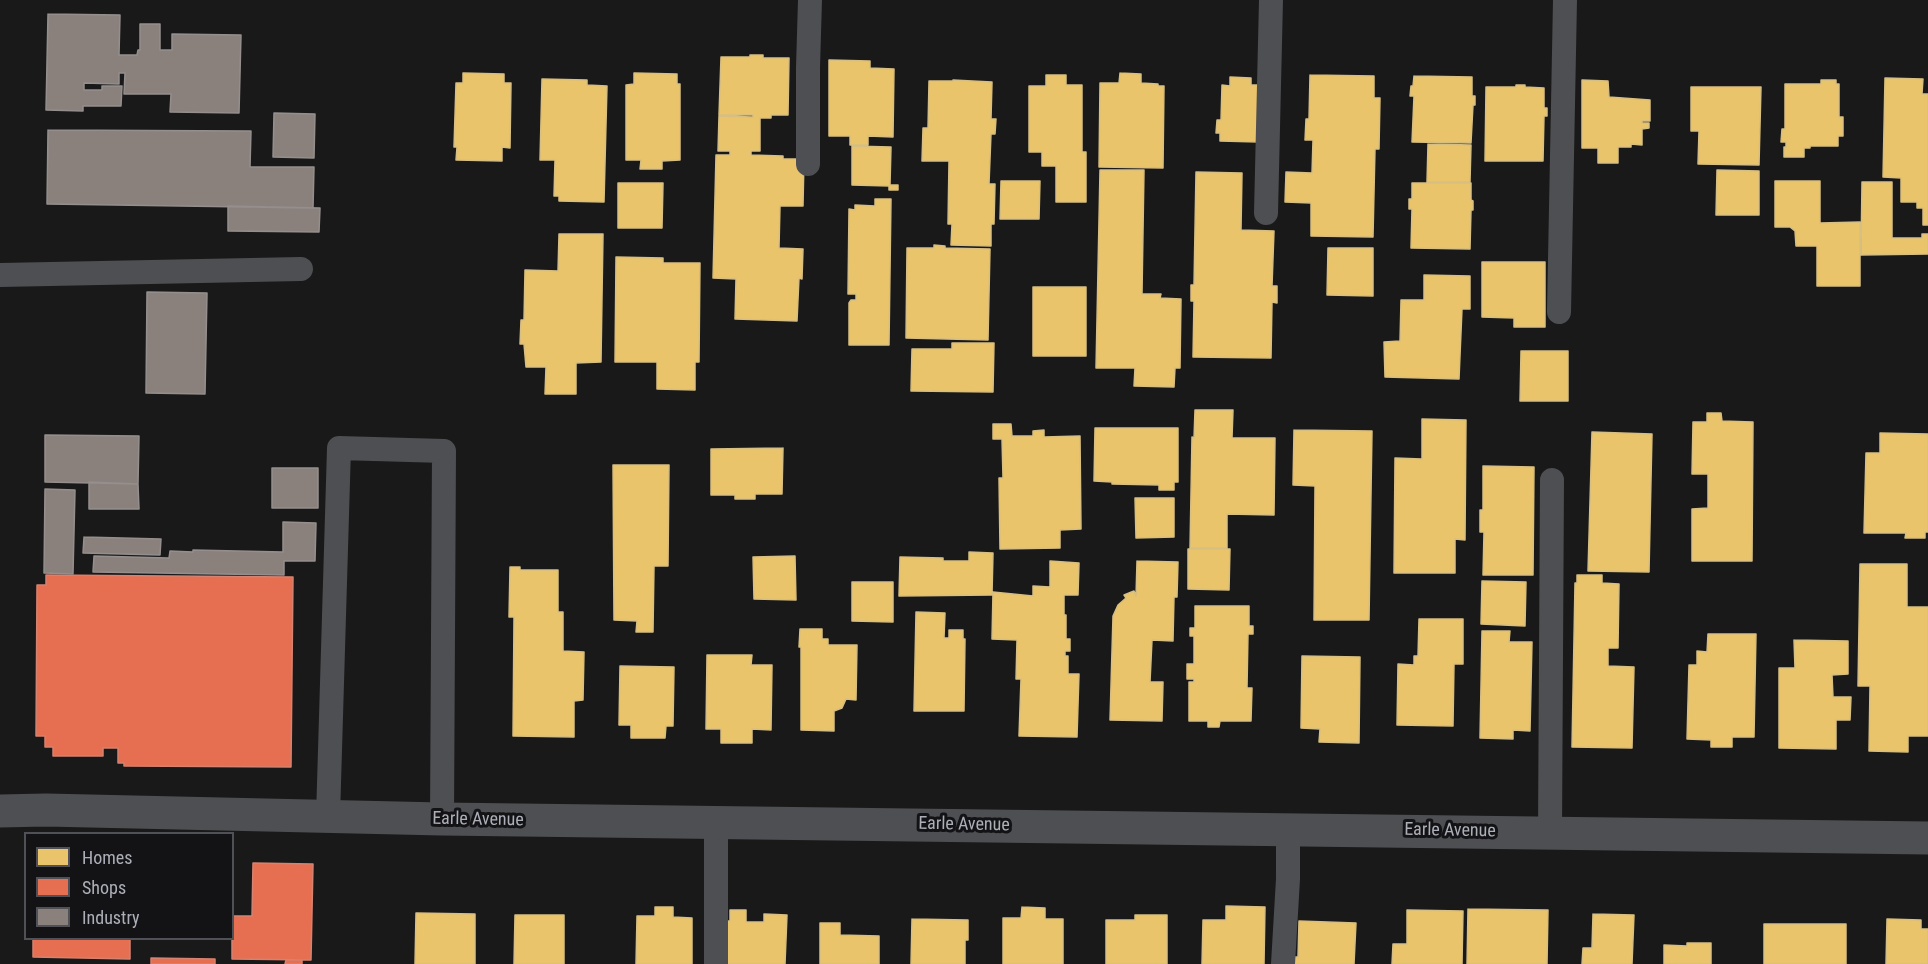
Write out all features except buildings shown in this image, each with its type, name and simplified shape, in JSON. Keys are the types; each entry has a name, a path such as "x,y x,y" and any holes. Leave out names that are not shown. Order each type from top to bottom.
{"street":[{"name":"Earle Avenue","path":"0,811 46,810 328,818 1928,838"}],"lane":[{"path":"808,164 810,0"},
{"path":"1266,213 1271,0"},
{"path":"1559,312 1564,0"},
{"path":"0,275 301,269"},
{"path":"328,818 339,448 444,451 442,819"},
{"path":"1550,832 1552,480"},
{"path":"716,964 717,822"},
{"path":"1283,964 1288,879 1288,830"}]}
